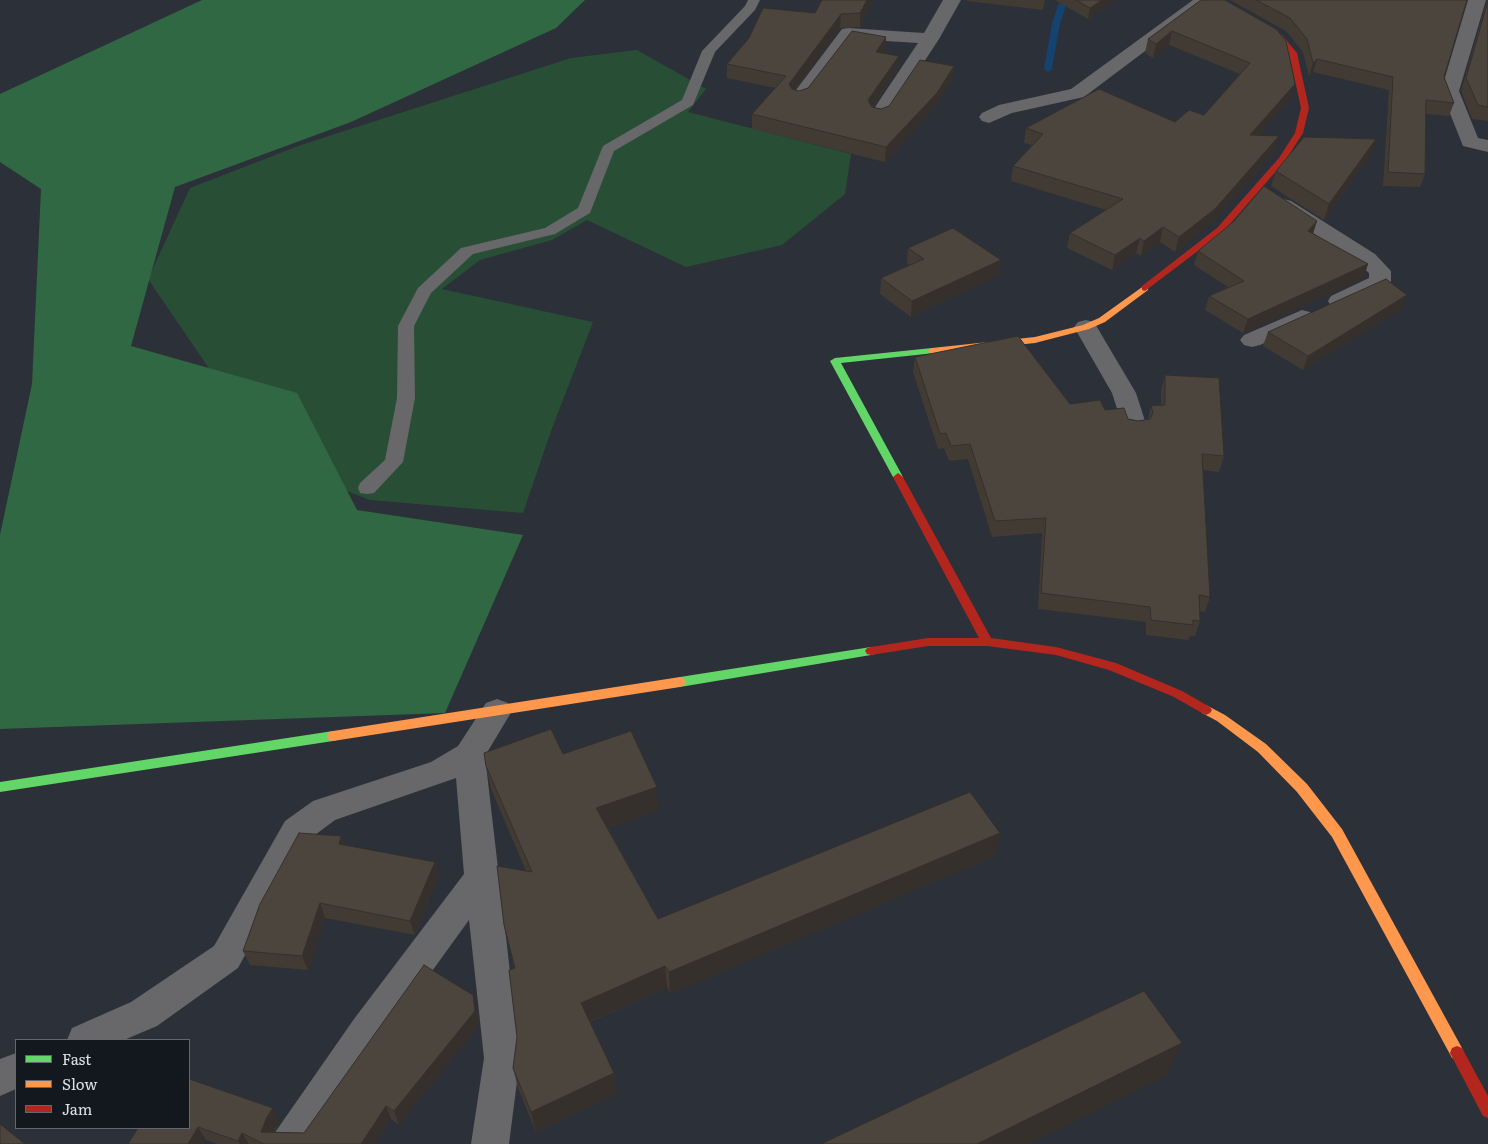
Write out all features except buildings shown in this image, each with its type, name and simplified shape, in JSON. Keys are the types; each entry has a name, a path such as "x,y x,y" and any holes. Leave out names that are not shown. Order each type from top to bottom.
{"street":[{"path":"879,116 930,39 952,0"},
{"path":"989,116 1006,109 1077,93 1204,0"},
{"path":"987,642 835,361 1035,340 1086,327 1102,320 1199,248 1220,230 1282,159 1298,133 1305,108 1293,53 1279,38 1256,22 1214,0"},
{"path":"1477,0 1450,91 1470,142 1488,146"},
{"path":"799,98 848,33 930,39"},
{"path":"1252,340 1371,287 1380,281 1380,271 1367,259 1257,188"},
{"path":"1086,327 1124,393 1135,427"},
{"path":"0,787 497,711 928,642 987,642 1056,651 1112,666 1178,694 1221,718 1262,748 1302,788 1337,833 1488,1111"},
{"path":"87,1039 144,1014 226,956 296,831 324,810 442,771 469,755 497,711"},
{"path":"469,755 480,878 502,1058 490,1144"},
{"path":"289,1144 367,1030 480,878"},
{"path":"0,1078 15,1070"}],"lane":[{"path":"367,488 394,462 406,398 406,326 424,291 467,251 550,231 585,210 608,149 688,102 708,51 751,7 754,0"}],"green space":[{"path":"202,0 585,0 556,28 351,122 175,187 131,346 297,393 357,510 523,535 445,713 0,729 0,535 32,384 41,189 0,162 0,94"},
{"path":"637,50 706,89 688,112 851,154 845,194 782,245 686,267 587,220 552,240 480,260 442,289 593,322 551,431 523,513 370,500 273,462 148,279 190,188 301,145 571,58"}],"waterway":[{"path":"1048,69 1056,23 1064,0"}],"traffic: fast":[{"path":"898,477 835,361 932,351"},
{"path":"680,682 871,651"},
{"path":"0,787 333,736"}],"traffic: slow":[{"path":"932,351 1035,340 1086,327 1102,320 1145,288"},
{"path":"333,736 680,682"},
{"path":"1206,710 1221,718 1262,748 1302,788 1337,833 1457,1053"}],"traffic: jam":[{"path":"1145,288 1220,230 1282,159 1299,133 1305,108 1293,53 1279,37 1214,0"},
{"path":"898,477 987,642"},
{"path":"871,651 928,642 987,642 1056,651 1112,666 1178,694 1206,710"},
{"path":"1457,1053 1488,1111"}]}
